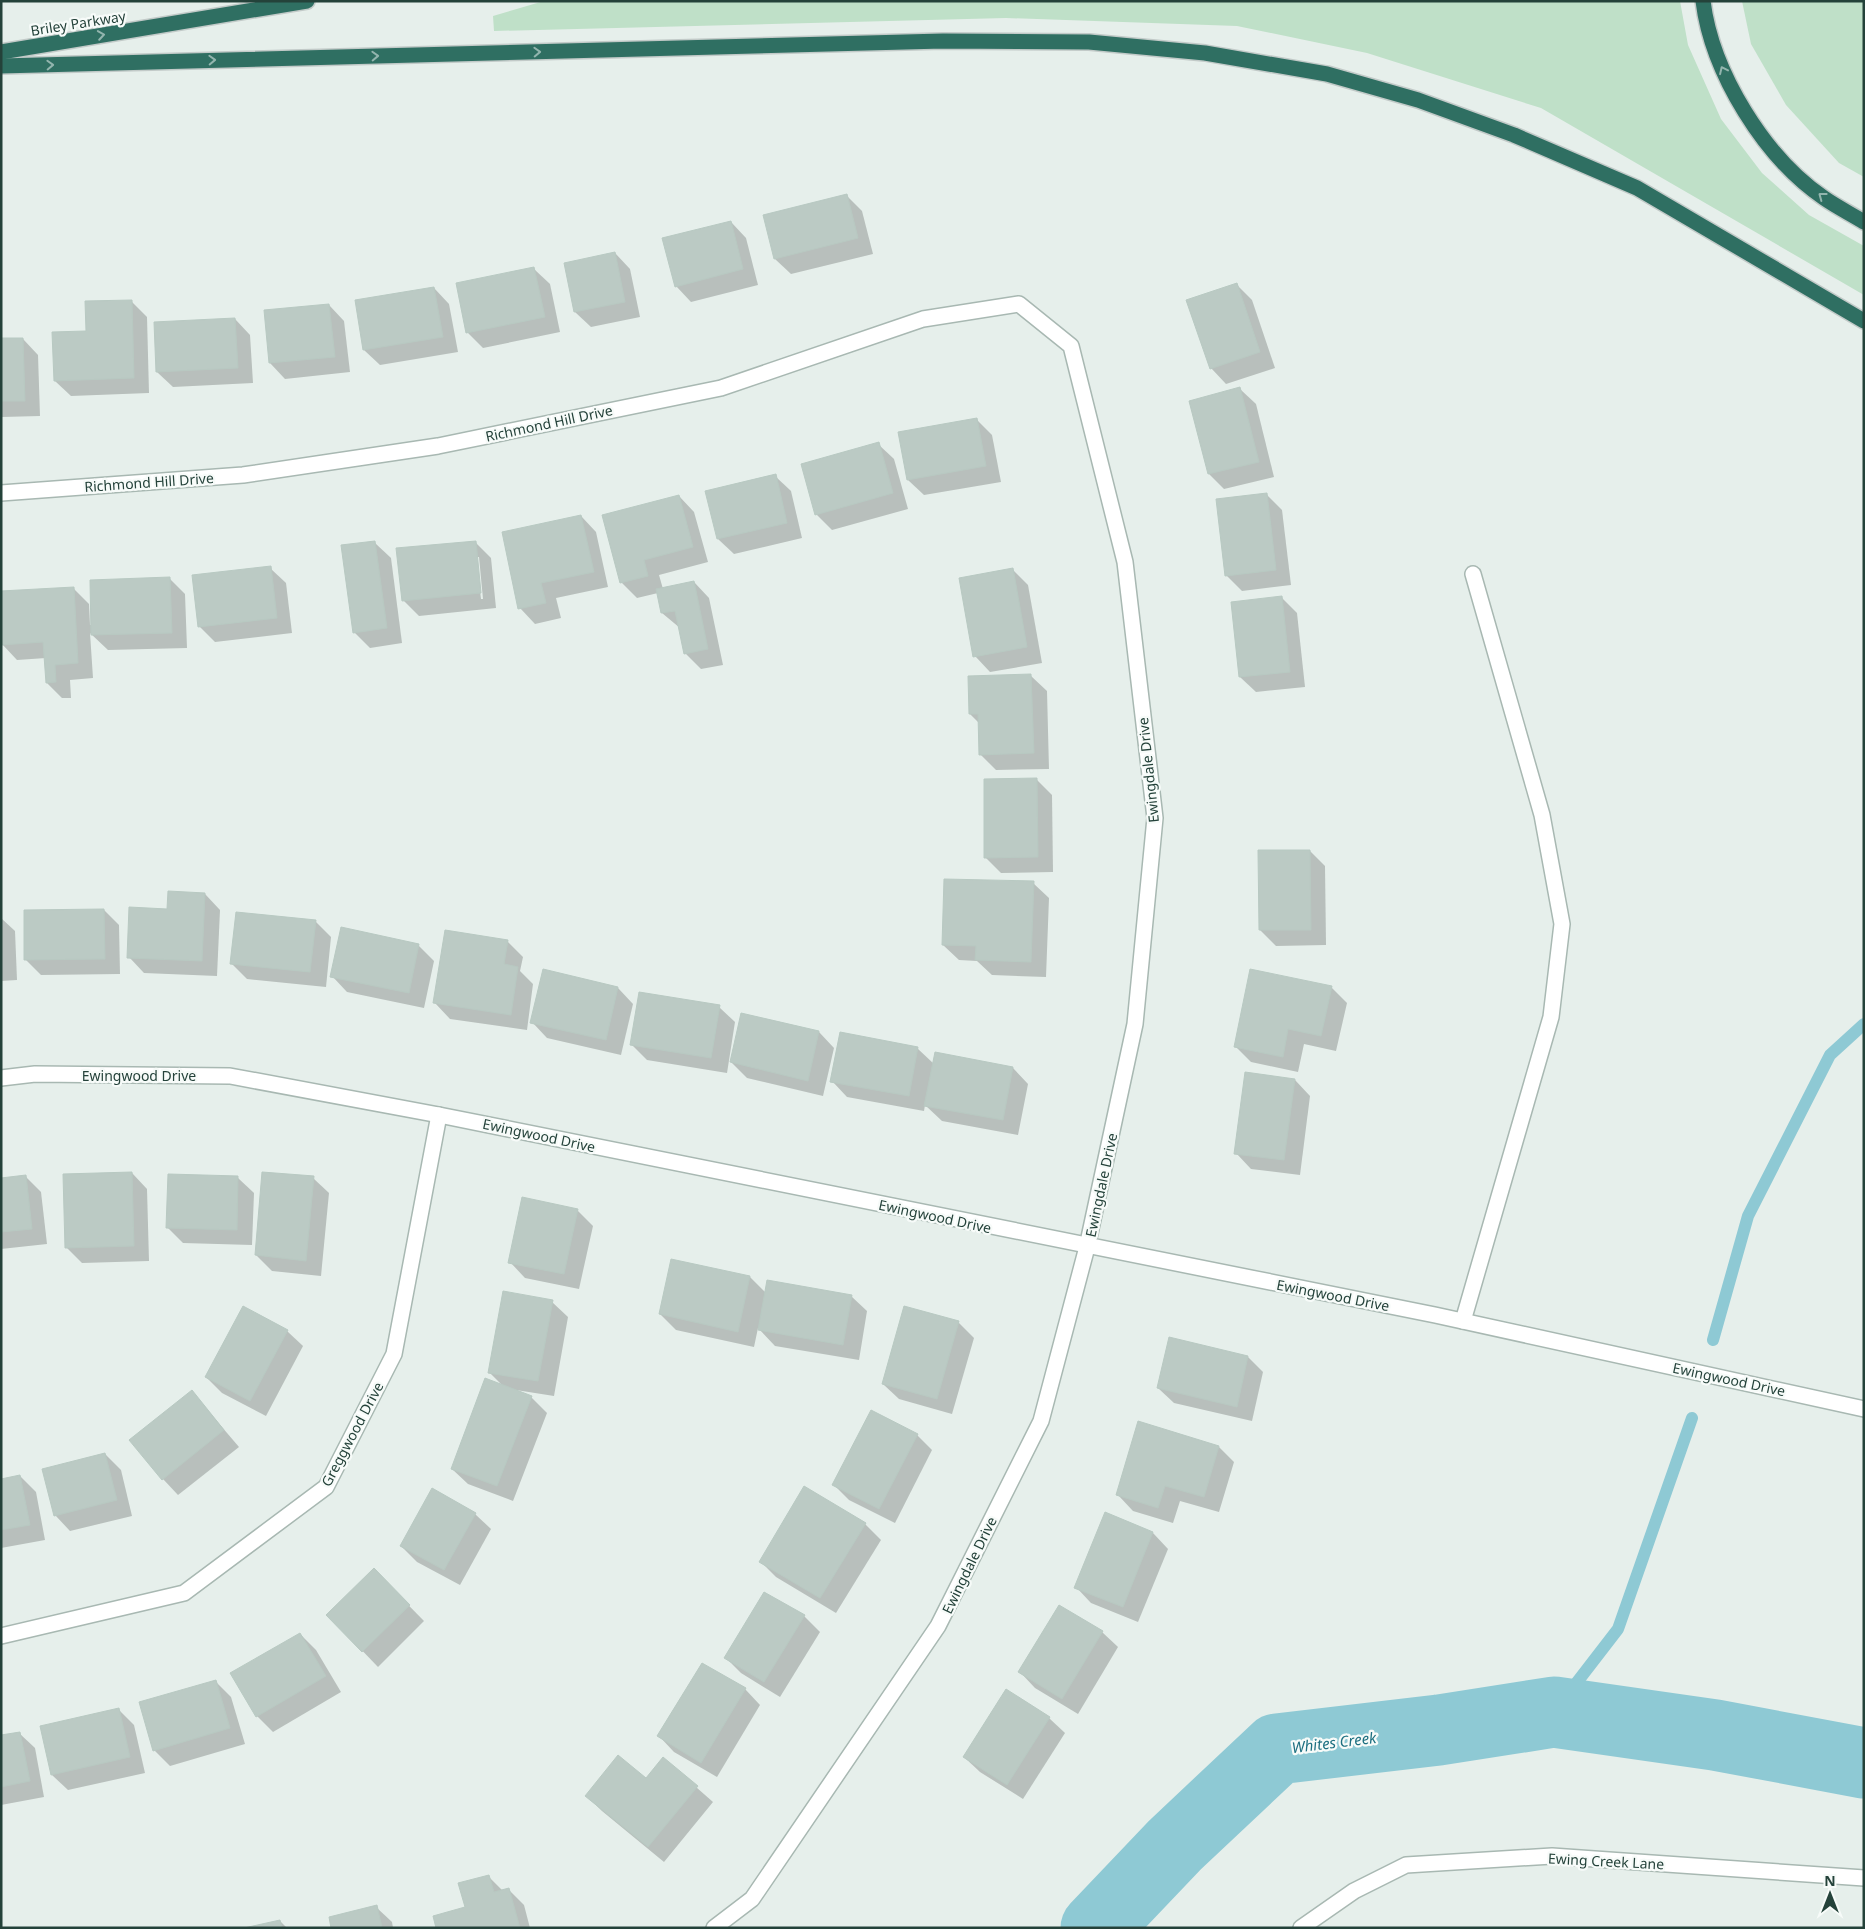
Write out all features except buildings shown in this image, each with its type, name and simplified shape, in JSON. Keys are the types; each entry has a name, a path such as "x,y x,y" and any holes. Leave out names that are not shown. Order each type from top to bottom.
{"highway":[{"name":"Briley Parkway","path":"1,52 308,1"},
{"path":"1704,1 1720,65 1748,119 1788,167 1823,198 1864,222"},
{"path":"1,66 943,40 1089,42 1206,53 1327,74 1418,100 1514,135 1637,188 1864,321"}],"street":[{"name":"Richmond Hill Drive","path":"1,493 243,475 438,446 721,388 923,319 1019,304 1071,346"},
{"name":"Ewingdale Drive","path":"714,1928 752,1899 938,1626 1040,1420 1087,1247 1135,1024 1155,818 1125,562 1071,346"},
{"path":"1463,1321 1551,1017 1562,924 1542,815 1473,574"},
{"name":"Ewingwood Drive","path":"1,1078 35,1074 230,1076 439,1115 1087,1247 1463,1321 1864,1409"},
{"name":"Greggwood Drive","path":"1,1636 184,1593 326,1488 394,1354 439,1115"},
{"name":"Ewing Creek Lane","path":"1301,1928 1354,1891 1406,1865 1552,1856 1864,1878"}],"green space":[{"path":"544,1 1680,1 1688,45 1721,119 1762,173 1809,215 1864,246 1864,295 1541,108 1367,53 1237,26 1006,18 494,31 493,16"},
{"path":"1742,1 1864,1 1864,177 1839,163 1786,105 1751,44"}],"waterway":[{"path":"1713,1340 1748,1216 1830,1055 1864,1024"},
{"path":"1554,1712 1618,1629 1692,1418"},
{"name":"Whites Creek","path":"1096,1928 1175,1845 1277,1749 1439,1730 1554,1712 1715,1735 1864,1763"}]}
